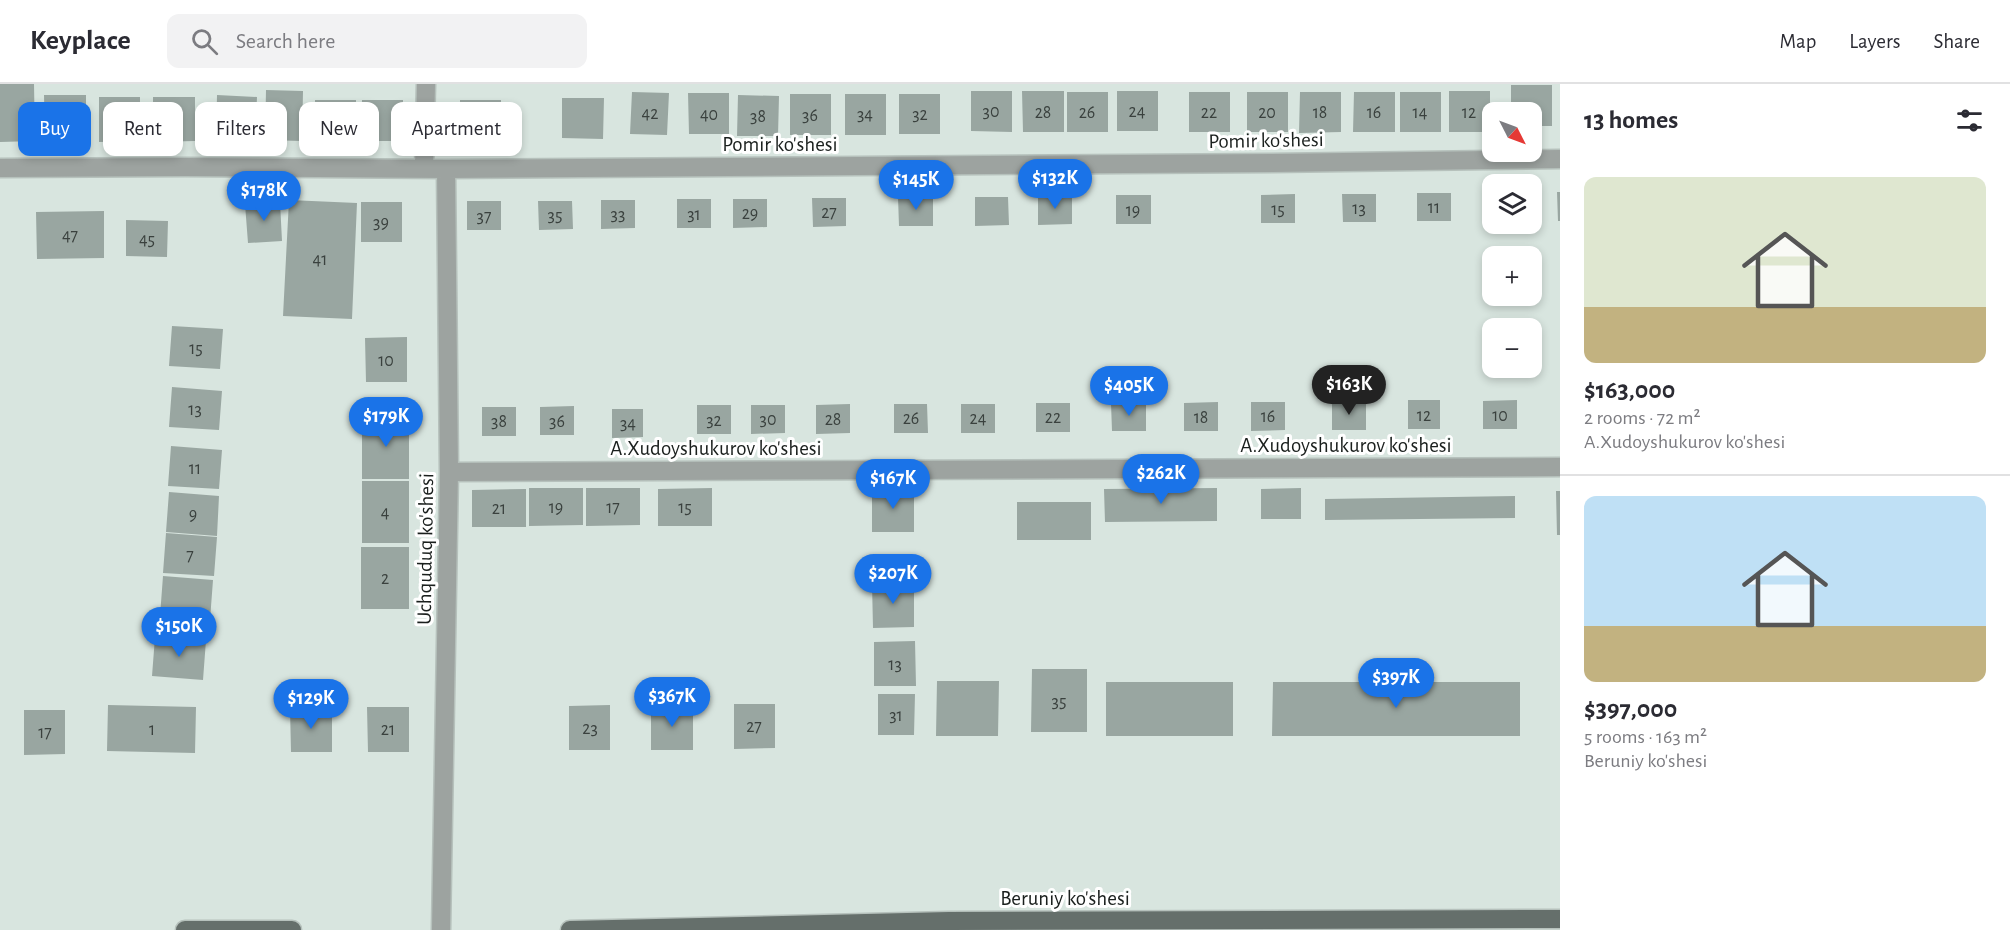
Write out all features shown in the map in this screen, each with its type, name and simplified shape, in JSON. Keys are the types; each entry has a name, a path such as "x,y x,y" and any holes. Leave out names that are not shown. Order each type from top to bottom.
{"main road":[{"name":"Beruniy ko'shesi","path":"570,930 949,921 1560,919"},
{"path":"185,930 292,930"}],"street":[{"path":"424,169 426,84"},
{"name":"Pomir ko'shesi","path":"0,168 185,166 446,169 1560,159"},
{"name":"Uchquduq ko'shesi","path":"441,930 448,472 446,169"},
{"name":"A.Xudoyshukurov ko'shesi","path":"448,472 1560,467"}],"building":[{"path":"0,84 34,84 34,102 18,102 18,141 0,142"},
{"path":"1511,85 1552,85 1552,126 1542,126 1542,102 1511,102"},
{"path":"266,90 303,91 303,102 299,102 299,141 287,141 287,102 266,102"},
{"path":"971,91 1012,91 1012,132 971,131"},
{"path":"1022,91 1064,91 1064,132 1023,132"},
{"path":"1117,91 1158,91 1158,131 1117,131"},
{"path":"1449,91 1490,91 1490,102 1482,102 1482,132 1449,132"},
{"path":"632,92 669,93 667,135 630,134"},
{"path":"1067,92 1108,92 1108,132 1067,132"},
{"path":"1189,92 1230,92 1230,132 1189,132"},
{"path":"1247,92 1288,92 1288,132 1247,132"},
{"path":"1300,92 1341,92 1341,132 1299,133"},
{"path":"1354,92 1395,92 1395,132 1353,132"},
{"path":"1400,92 1441,92 1441,132 1400,132"},
{"path":"688,93 729,93 729,134 689,134"},
{"path":"790,94 831,94 831,135 790,135"},
{"path":"845,94 886,94 886,135 845,135"},
{"path":"899,94 940,94 940,134 899,134"},
{"path":"44,95 86,95 86,102 44,102"},
{"path":"217,95 257,97 257,102 217,102"},
{"path":"738,95 779,96 778,136 737,136"},
{"path":"99,97 140,97 140,102 103,102 103,142 99,142"},
{"path":"153,97 195,97 195,141 183,141 183,102 153,102"},
{"path":"562,98 604,98 603,139 562,138"},
{"path":"315,100 356,100 356,102 315,102"},
{"path":"362,100 403,100 403,102 391,102 391,141 379,141 379,102 362,102"},
{"path":"460,100 501,100 501,102 460,102"},
{"path":"1557,192 1560,192 1560,221 1558,221"},
{"path":"1417,193 1451,193 1451,221 1417,221"},
{"path":"1295,194 1295,223 1261,223 1261,195"},
{"path":"1342,194 1376,194 1376,222 1343,222"},
{"path":"1116,195 1151,195 1151,224 1116,224"},
{"path":"1038,196 1072,196 1072,224 1038,225"},
{"path":"898,197 933,197 933,226 899,226"},
{"path":"975,197 1008,197 1009,225 975,226"},
{"path":"812,198 846,198 846,226 813,227"},
{"path":"677,199 711,199 711,228 677,228"},
{"path":"733,199 767,199 767,227 733,228"},
{"path":"289,200 357,203 352,319 283,316"},
{"path":"601,200 635,200 635,228 601,229"},
{"path":"467,201 501,201 501,230 467,230"},
{"path":"538,201 572,201 573,229 539,230"},
{"path":"280,202 282,241 248,243 245,204"},
{"path":"361,202 402,202 402,242 361,242"},
{"path":"104,211 104,258 37,259 36,212"},
{"path":"126,220 168,221 167,257 126,256"},
{"path":"172,326 223,329 220,369 169,366"},
{"path":"407,337 407,382 366,382 365,338"},
{"path":"172,387 222,391 219,430 169,427"},
{"path":"1408,400 1440,400 1440,429 1408,429"},
{"path":"1517,400 1517,429 1483,429 1483,401"},
{"path":"1366,401 1366,430 1332,430 1332,402"},
{"path":"1218,402 1218,431 1184,431 1184,403"},
{"path":"1251,402 1285,402 1285,430 1251,431"},
{"path":"1036,403 1070,403 1070,432 1036,432"},
{"path":"1111,403 1146,403 1146,431 1112,431"},
{"path":"850,404 850,433 816,434 816,405"},
{"path":"894,404 927,404 928,433 894,433"},
{"path":"961,404 995,404 995,433 961,433"},
{"path":"697,405 731,405 731,434 697,434"},
{"path":"751,405 785,405 785,433 751,434"},
{"path":"574,406 574,435 540,435 540,407"},
{"path":"482,407 516,407 516,436 482,436"},
{"path":"612,409 643,409 643,437 612,438"},
{"path":"362,417 409,417 409,479 362,479"},
{"path":"171,446 222,450 219,489 168,486"},
{"path":"362,481 409,481 409,543 362,543"},
{"path":"914,487 914,532 872,532 872,488"},
{"path":"529,488 583,488 583,525 529,526"},
{"path":"586,488 640,488 640,525 586,526"},
{"path":"712,488 712,526 658,526 658,489"},
{"path":"1217,488 1217,521 1105,522 1104,489"},
{"path":"1301,488 1301,519 1261,519 1261,489"},
{"path":"526,489 526,527 472,527 472,490"},
{"path":"1556,491 1560,491 1560,535 1557,535"},
{"path":"169,492 219,496 217,536 166,532"},
{"path":"1515,496 1515,518 1325,520 1325,499"},
{"path":"1017,502 1091,502 1091,540 1017,540"},
{"path":"166,533 217,537 214,576 163,573"},
{"path":"361,547 409,547 409,609 361,609"},
{"path":"163,576 213,580 210,620 160,616"},
{"path":"872,583 914,583 914,627 873,628"},
{"path":"155,637 206,640 203,680 152,676"},
{"path":"915,641 916,686 874,686 874,642"},
{"path":"1032,669 1087,669 1087,732 1031,732"},
{"path":"937,681 999,681 998,736 936,736"},
{"path":"1106,682 1233,682 1233,736 1106,736"},
{"path":"1273,682 1520,682 1520,736 1272,736"},
{"path":"878,694 915,694 914,735 878,735"},
{"path":"734,704 775,704 775,748 734,749"},
{"path":"108,705 196,707 195,753 107,751"},
{"path":"610,705 610,750 569,750 569,706"},
{"path":"693,705 693,750 651,750 651,706"},
{"path":"332,707 332,752 291,752 290,708"},
{"path":"367,707 409,707 409,752 368,752"},
{"path":"24,710 65,710 65,754 24,755"}]}
